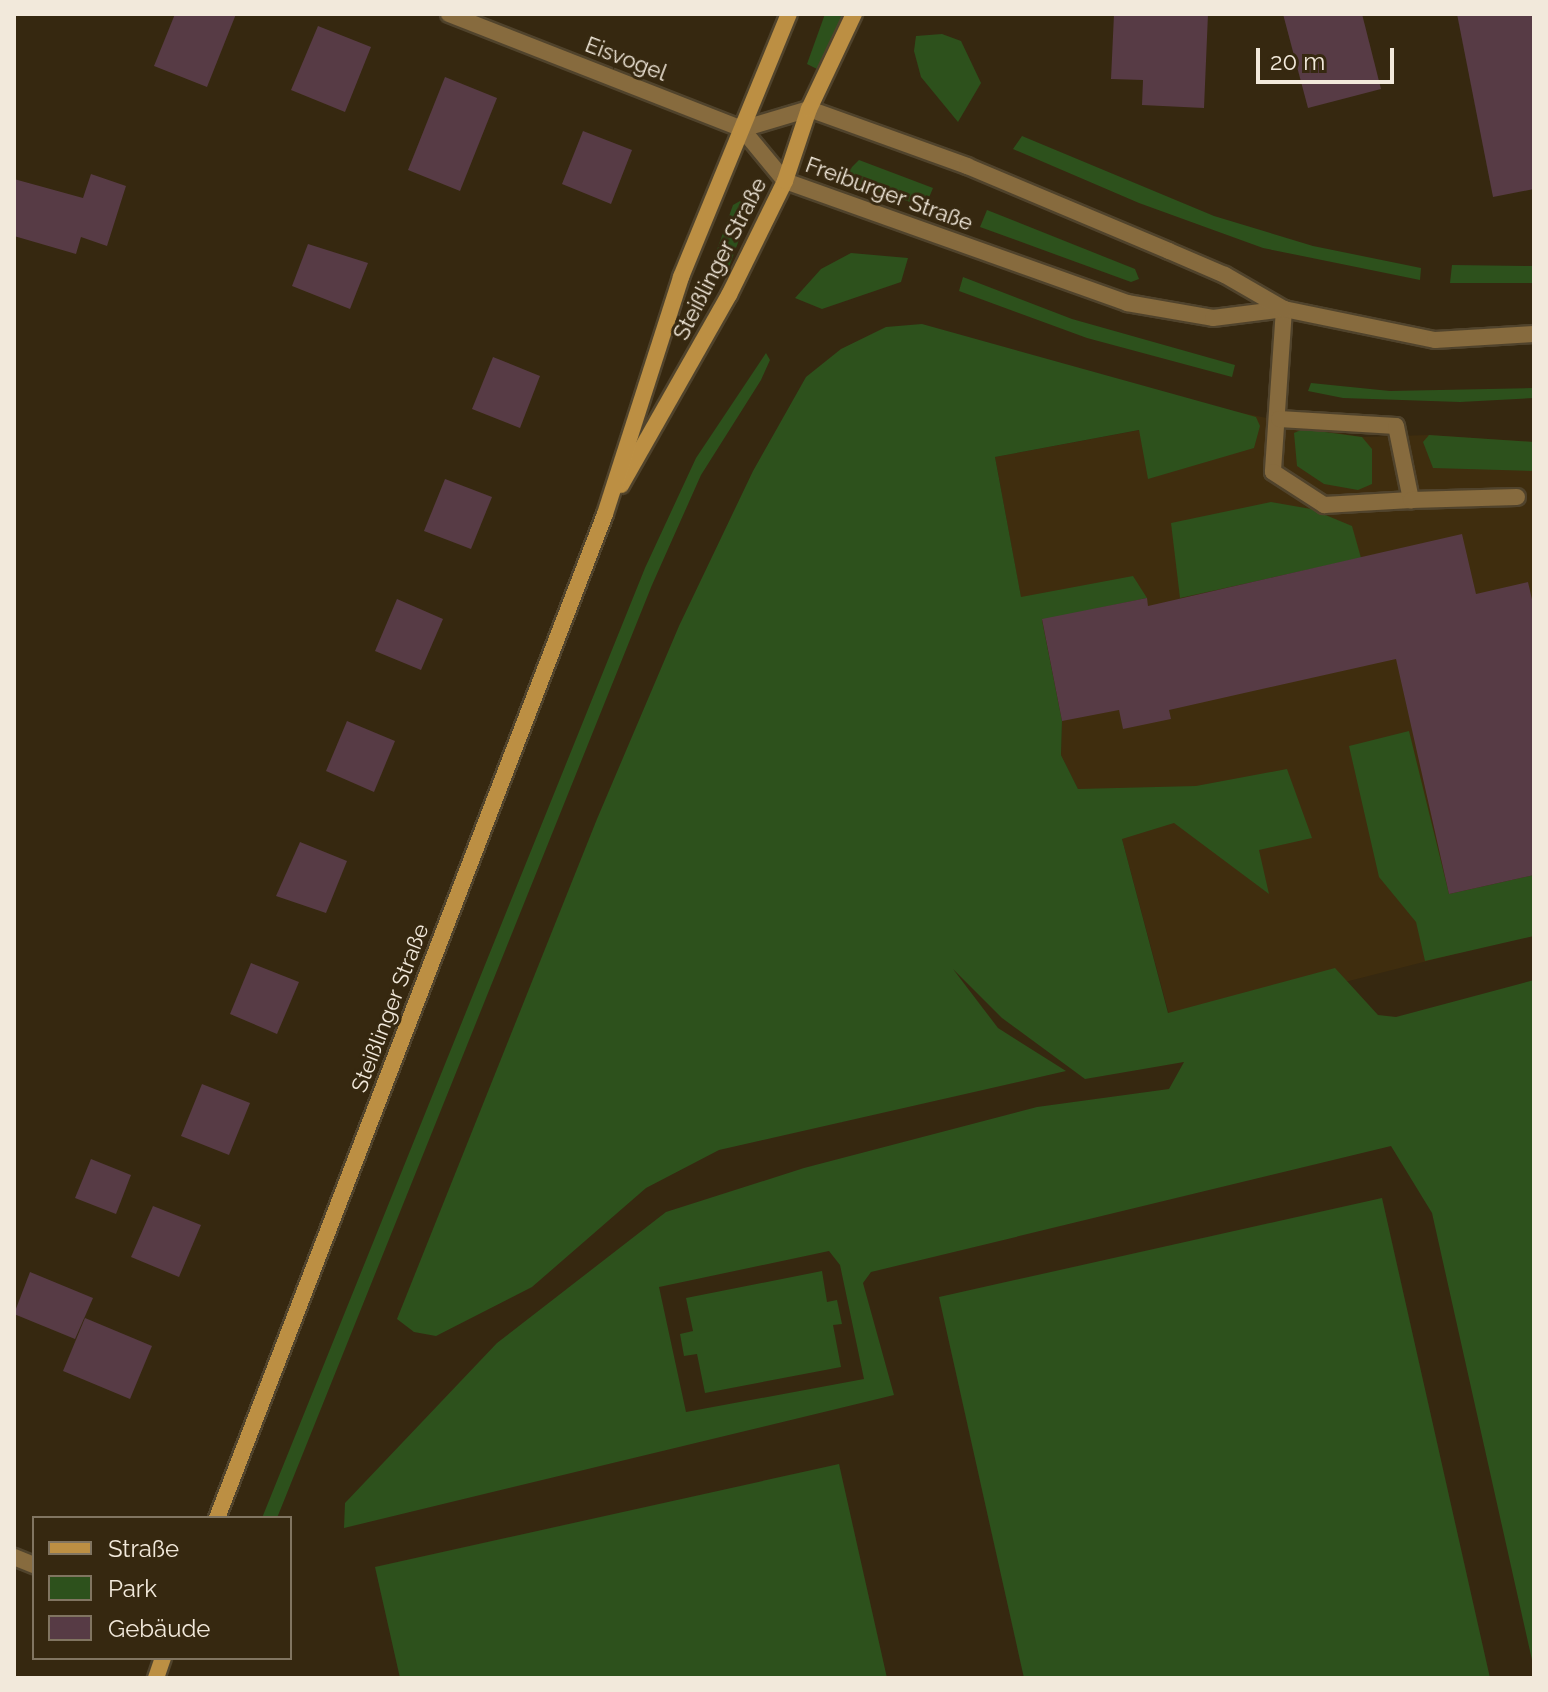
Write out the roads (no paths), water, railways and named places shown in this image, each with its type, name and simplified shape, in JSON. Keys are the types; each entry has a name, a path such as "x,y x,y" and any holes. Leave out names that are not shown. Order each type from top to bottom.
{"street":[{"name":"Eisvogel","path":"449,14 742,129"},
{"name":"Steißlinger Straße","path":"218,1516 605,514 681,277 789,14"},
{"name":"Steißlinger Straße","path":"605,514 729,295 785,181 809,109 854,14"},
{"path":"742,129 809,109"},
{"name":"Freiburger Straße","path":"809,109 967,166 1169,251 1225,275 1284,309 1435,340 1534,334"},
{"name":"Freiburger Straße","path":"742,129 785,181 1127,303 1213,318 1284,309"},
{"path":"1284,309 1279,419 1273,472 1292,488 1324,505 1517,497"},
{"path":"1279,419 1396,426 1411,500"}]}
